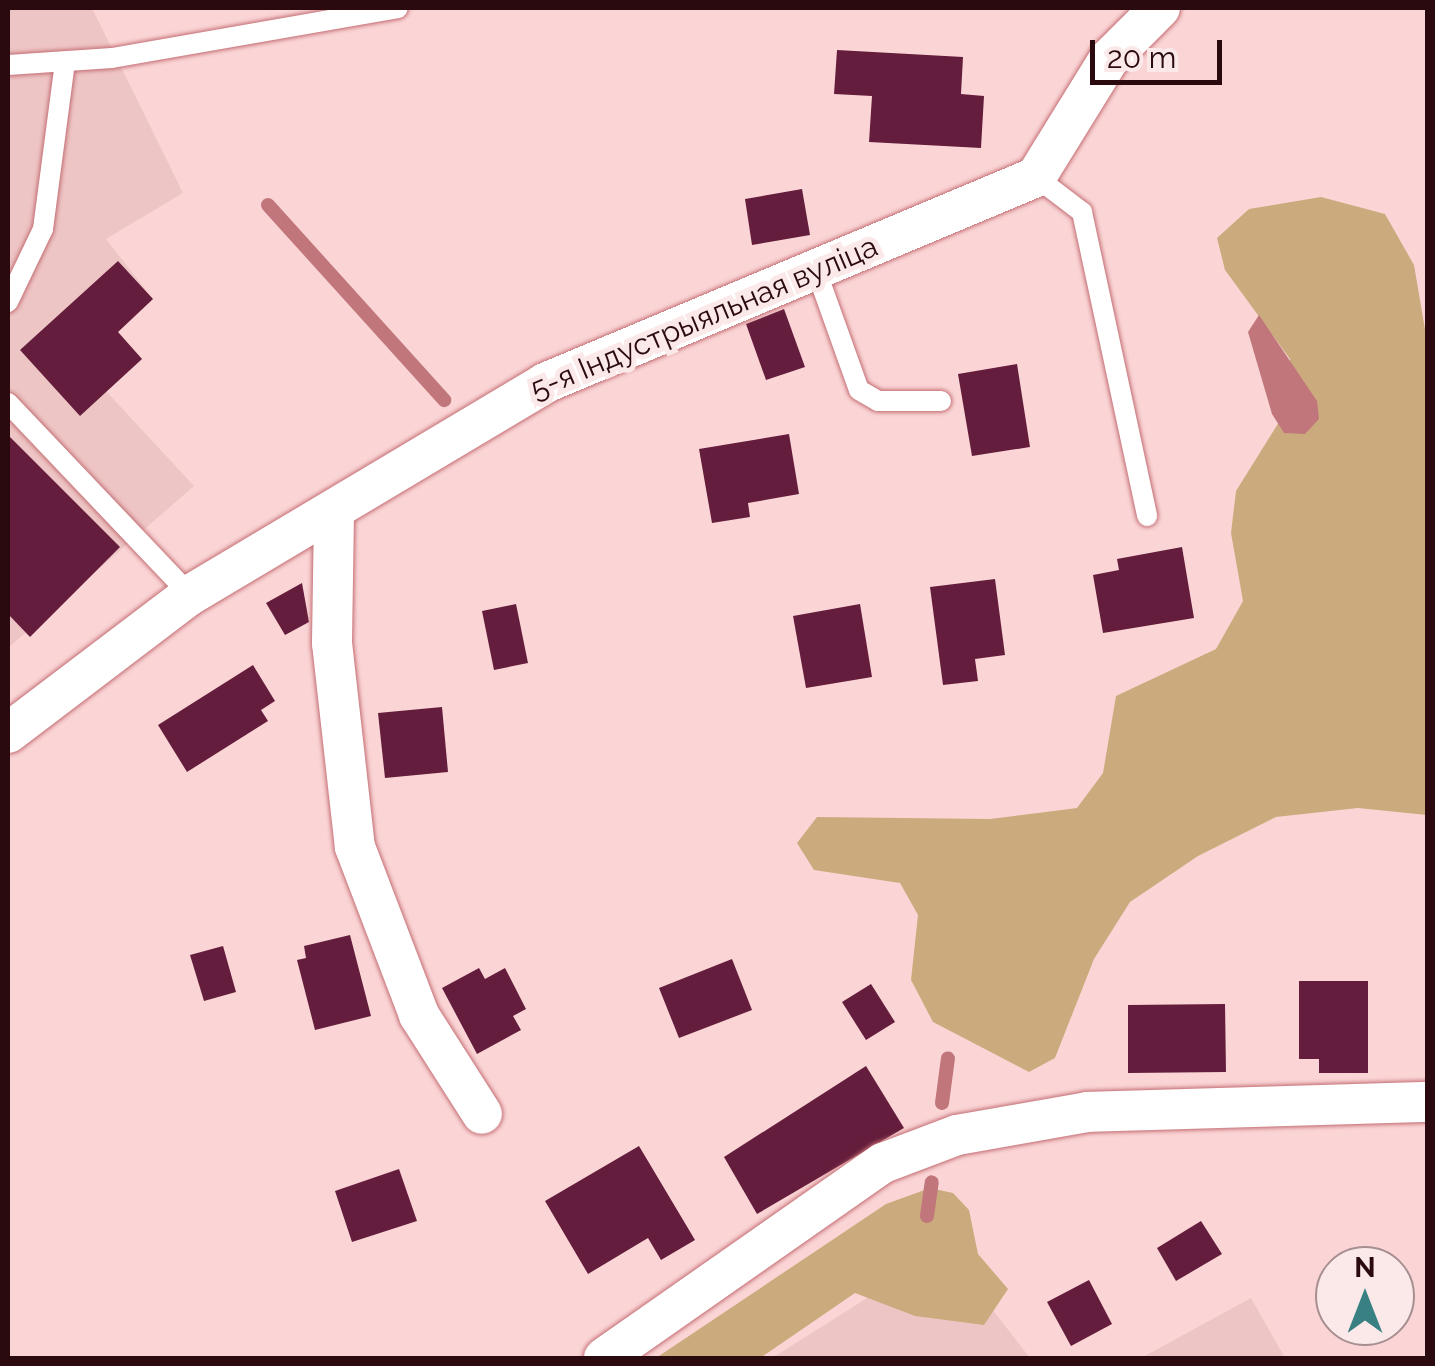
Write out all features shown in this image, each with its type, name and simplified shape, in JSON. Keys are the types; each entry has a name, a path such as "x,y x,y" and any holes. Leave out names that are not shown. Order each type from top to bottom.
{"street":[{"path":"1036,177 1108,59 1160,8"},
{"name":"5-я Індустрыяльная вуліца","path":"8,733 190,595 334,514 545,383 1036,177"},
{"path":"334,514 332,642 356,847 419,1015 482,1114"},
{"path":"604,1358 883,1163 957,1135 1087,1112 1428,1102"}],"lane":[{"path":"8,65 65,61 398,8"},
{"path":"8,302 43,229 65,61"},
{"path":"1036,177 1082,212 1147,516"},
{"path":"816,270 859,390 878,401 940,401"},
{"path":"8,403 190,595"}],"shaded area":[{"path":"8,8 92,8 183,193 106,239 153,299 118,332 142,359 106,391 194,486 8,648"},
{"path":"1321,197 1385,214 1414,265 1427,341 1427,815 1358,808 1276,817 1198,856 1130,902 1094,959 1055,1058 1029,1072 933,1022 911,980 918,915 900,883 814,870 797,843 817,817 990,819 1077,808 1103,773 1116,696 1216,649 1243,601 1231,533 1236,491 1284,414 1290,359 1225,270 1217,238 1249,209"},
{"path":"1259,315 1317,401 1319,419 1305,434 1284,433 1272,414 1248,332"},
{"path":"930,1188 953,1193 969,1210 978,1254 1008,1289 984,1325 915,1316 855,1293 760,1358 656,1358 886,1204"},
{"path":"929,1259 967,1277 1030,1358 772,1358"},
{"path":"1251,1298 1285,1358 1141,1358"}],"building":[{"path":"837,50 963,57 961,94 984,96 981,148 869,142 872,96 834,94"},
{"path":"802,189 810,235 752,245 745,199"},
{"path":"118,261 153,299 118,332 142,359 80,416 20,350"},
{"path":"784,309 805,367 766,380 746,324"},
{"path":"1017,364 1030,447 972,456 958,374"},
{"path":"789,434 799,494 748,503 750,517 712,523 699,449"},
{"path":"8,435 120,547 30,637 8,614"},
{"path":"1182,547 1194,618 1103,633 1093,575 1119,570 1117,559"},
{"path":"995,579 1005,655 975,659 978,681 943,685 930,587"},
{"path":"302,583 309,622 285,635 266,603"},
{"path":"516,604 528,663 494,670 482,611"},
{"path":"860,604 872,677 806,688 793,616"},
{"path":"253,665 275,701 261,710 268,721 187,772 158,725"},
{"path":"442,707 448,772 385,778 378,713"},
{"path":"350,935 371,1016 315,1030 297,960 306,958 304,946"},
{"path":"223,946 236,992 204,1001 190,955"},
{"path":"732,959 752,1010 679,1038 659,988"},
{"path":"479,968 485,979 505,968 526,1009 513,1016 521,1030 477,1054 442,988"},
{"path":"1299,981 1368,981 1368,1073 1319,1073 1319,1059 1299,1059"},
{"path":"871,984 895,1022 866,1040 842,1002"},
{"path":"1225,1004 1226,1072 1128,1073 1128,1005"},
{"path":"866,1066 904,1128 757,1214 724,1157"},
{"path":"639,1146 695,1240 661,1260 648,1238 588,1274 545,1201"},
{"path":"399,1169 417,1221 352,1242 335,1191"},
{"path":"1201,1221 1222,1254 1176,1281 1157,1248"},
{"path":"1089,1280 1112,1324 1071,1346 1047,1302"}],"waterway":[{"path":"268,205 444,400"},
{"path":"942,1103 948,1058"},
{"path":"927,1216 932,1182"}]}
